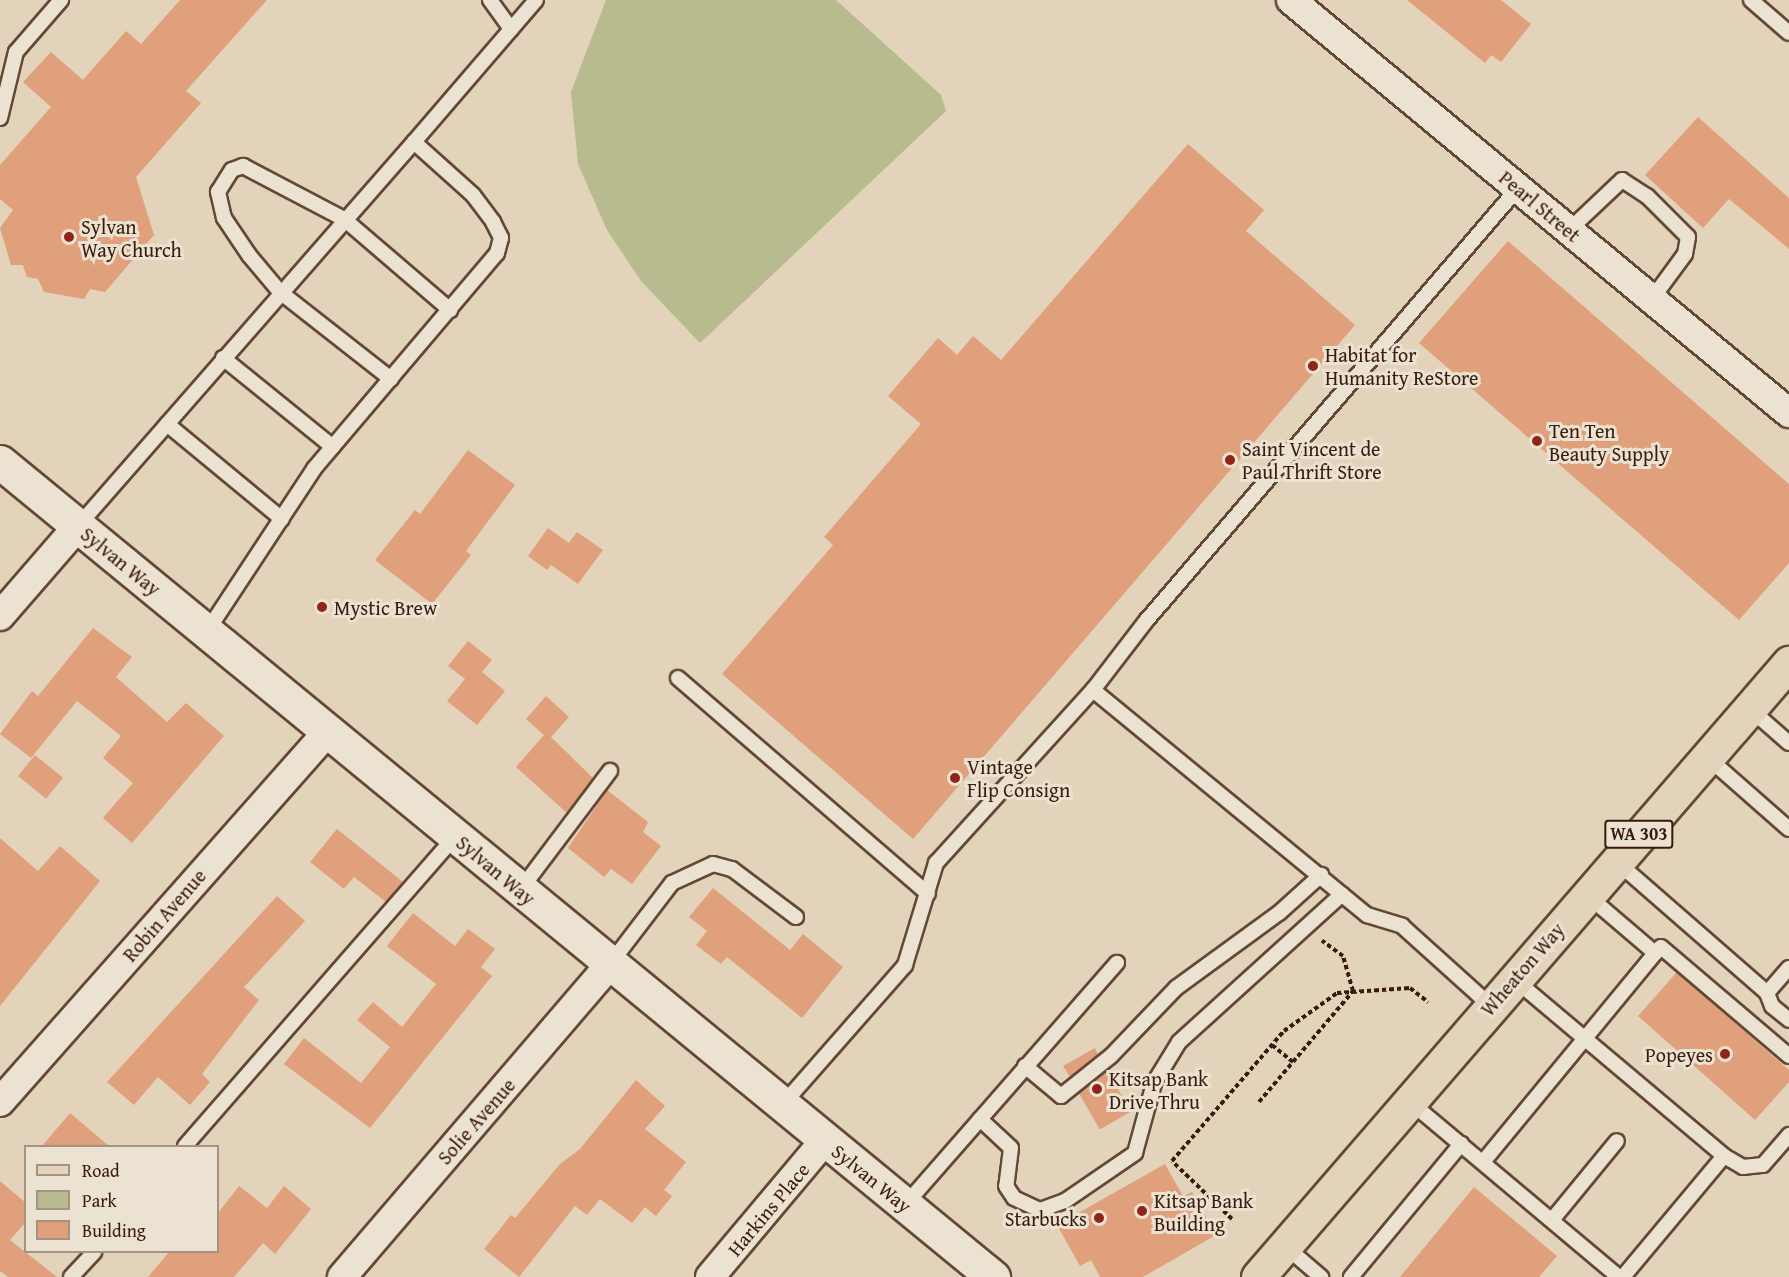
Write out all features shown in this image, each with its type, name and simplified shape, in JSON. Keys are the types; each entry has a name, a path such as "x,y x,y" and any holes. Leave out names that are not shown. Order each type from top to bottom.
{"main road":[{"name":"Sylvan Way","path":"0,462 330,730 609,966 993,1277"},
{"name":"Wheaton Way","path":"1258,1277 1706,756 1789,663"}],"street":[{"name":"Pearl Street","path":"1291,0 1789,413"},
{"path":"0,616 78,526"},
{"name":"Robin Avenue","path":"0,1102 330,730"},
{"name":"Solie Avenue","path":"342,1277 609,966"},
{"name":"Harkins Place","path":"710,1277 825,1140"}],"lane":[{"path":"0,118 16,52 61,0"},
{"path":"490,0 511,29"},
{"path":"78,526 536,0"},
{"path":"1751,0 1789,33"},
{"path":"207,631 333,447 497,253 501,238 473,195 414,142"},
{"path":"391,379 280,292 224,218 218,192 232,170 243,166 344,219 450,310"},
{"path":"1569,230 1622,180 1647,196 1688,237 1685,254 1652,299"},
{"path":"782,1106 905,965 936,863 1093,690 1146,621 1518,188"},
{"path":"223,358 333,447"},
{"path":"166,424 282,519"},
{"path":"678,678 928,894"},
{"path":"1093,690 1245,819 1321,875 1367,915 1402,926 1491,1006"},
{"path":"1749,708 1789,743"},
{"path":"1706,756 1789,829"},
{"path":"519,891 610,771"},
{"path":"186,1145 455,836"},
{"path":"1616,861 1767,993 1772,1006 1789,1020"},
{"path":"609,966 672,883 713,864 732,869 796,917"},
{"path":"1025,1066 1061,1096 1111,1056 1176,988 1279,912 1321,875"},
{"path":"980,1119 1011,1148 1006,1186 1014,1198 1040,1210 1065,1201 1135,1153 1154,1083 1179,1041 1219,1000 1342,894"},
{"path":"1587,894 1655,954"},
{"path":"1482,1162 1660,947 1789,1056"},
{"path":"905,1205 1117,963"},
{"path":"1767,993 1789,968"},
{"path":"1514,979 1724,1156 1743,1167 1763,1165 1789,1135"},
{"path":"1409,1101 1621,1277 1724,1156"},
{"path":"1552,1220 1617,1141"},
{"path":"1351,1277 1461,1144"},
{"path":"1285,1246 1322,1277"},
{"path":"71,1277 91,1253"}],"path":[{"path":"1232,1219 1172,1161 1272,1045 1336,993 1410,988 1428,1002"},
{"path":"1259,1102 1353,991"},
{"path":"1272,1045 1293,1062"}],"green space":[{"path":"606,0 836,0 941,95 946,111 700,343 641,281 607,230 578,164 571,92"}],"building":[{"path":"180,0 267,0 186,91 201,103 136,177 154,235 105,292 90,289 84,299 44,292 38,279 27,277 23,265 11,265 0,228 13,210 0,199 0,165 51,107 23,82 51,52 83,80 126,31 141,44"},
{"path":"1407,0 1501,0 1531,24 1501,62 1491,55 1485,63"},
{"path":"1698,117 1789,198 1789,249 1729,199 1703,228 1645,175"},
{"path":"1188,144 1264,210 1246,231 1355,325 913,839 722,674 833,545 824,537 921,424 888,396 938,338 957,355 973,336 1001,360"},
{"path":"1508,241 1789,484 1789,563 1739,620 1419,343"},
{"path":"468,450 515,485 466,551 471,555 432,604 375,560 415,510 420,514"},
{"path":"548,528 569,543 577,532 603,550 578,584 551,565 547,570 528,556"},
{"path":"93,628 132,657 116,677 167,722 186,703 224,736 132,843 103,818 133,783 103,758 121,736 77,701 31,758 0,734 32,691 38,696"},
{"path":"468,641 492,660 482,672 505,691 477,725 447,701 465,679 448,666"},
{"path":"546,696 569,717 551,737 593,778 567,813 516,767 544,735 526,719"},
{"path":"35,755 63,778 46,799 18,776"},
{"path":"607,790 648,822 643,832 661,846 632,884 611,869 604,877 568,848"},
{"path":"337,829 403,882 386,902 354,877 344,889 310,862"},
{"path":"0,838 38,871 60,846 100,881 0,1006"},
{"path":"713,888 790,950 803,934 843,967 802,1018 727,957 721,964 696,945 707,931 689,917"},
{"path":"277,896 305,921 244,987 259,1000 202,1074 210,1082 190,1105 158,1077 134,1105 107,1082"},
{"path":"413,913 455,946 468,929 495,949 481,967 492,976 370,1128 284,1064 304,1038 361,1083 390,1047 357,1020 373,1002 402,1027 436,984 387,946"},
{"name":"Popeyes","path":"1677,972 1789,1070 1789,1082 1755,1120 1638,1016"},
{"path":"1095,1048 1098,1055 1070,1077 1063,1066"},
{"name":"Kitsap Bank Drive Thru","path":"1107,1070 1131,1112 1100,1130 1076,1088"},
{"path":"636,1080 665,1106 645,1129 686,1162 664,1190 672,1196 656,1216 645,1207 632,1223 600,1199 587,1215 575,1206 519,1277 484,1249 511,1215 515,1218 560,1164 580,1149"},
{"path":"70,1113 108,1145 43,1145"},
{"name":"Kitsap Bank Building","path":"1165,1164 1183,1196 1192,1192 1216,1235 1143,1277 1100,1277 1091,1260 1080,1266 1057,1225"},
{"path":"0,1181 24,1201 24,1224 10,1240 57,1277 8,1277 0,1271"},
{"path":"239,1186 267,1208 284,1186 311,1209 275,1254 263,1243 234,1277 148,1277 168,1253 219,1253 219,1212"},
{"path":"1474,1187 1557,1256 1539,1277 1400,1277"}],"place":[{"name":"Sylvan Way Church","path":"69,237"},
{"name":"Habitat for Humanity ReStore","path":"1313,366"},
{"name":"Ten Ten Beauty Supply","path":"1537,441"},
{"name":"Saint Vincent de Paul Thrift Store","path":"1230,460"},
{"name":"Mystic Brew","path":"322,607"},
{"name":"Vintage Flip Consign","path":"955,778"},
{"name":"Popeyes","path":"1725,1054"},
{"name":"Kitsap Bank Drive Thru","path":"1097,1089"},
{"name":"Kitsap Bank Building","path":"1142,1211"},
{"name":"Starbucks","path":"1099,1218"}]}
